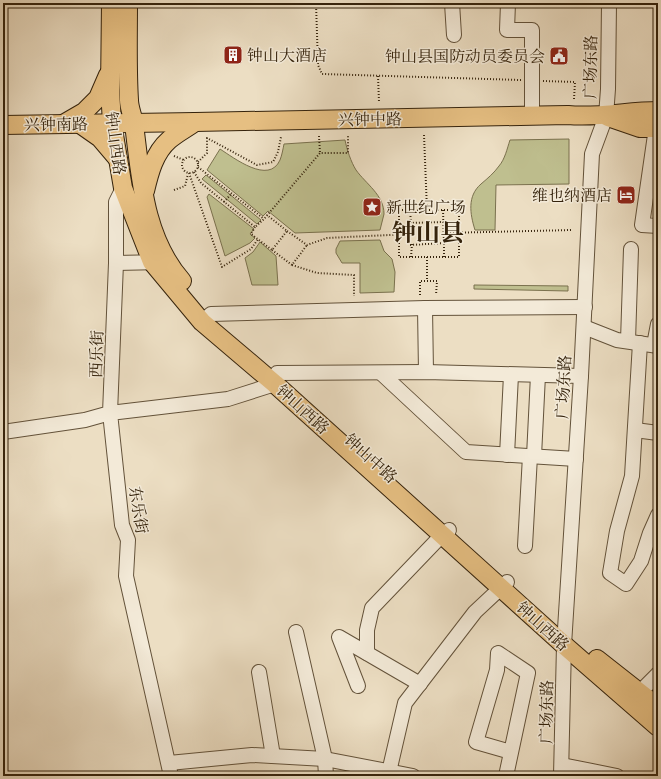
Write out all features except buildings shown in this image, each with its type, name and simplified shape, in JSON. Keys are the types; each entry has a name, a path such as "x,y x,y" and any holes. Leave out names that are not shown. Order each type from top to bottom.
{"main road":[{"name":"钟山西路","path":"111,3 110,69 112,123 123,188 160,262 207,318 446,532 658,727"},
{"name":"钟山西路","path":"128,3 129,102 134,122"},
{"path":"110,69 98,98 72,124 100,138 118,160"},
{"name":"兴钟中路","path":"134,122 532,116 606,116 640,128 657,122"},
{"path":"134,122 143,198 157,241 160,262"},
{"name":"兴钟南路","path":"3,125 134,122"},
{"path":"143,198 149,172 158,153 168,140 195,122"},
{"path":"565,640 640,692 658,707"}],"street":[{"path":"452,3 454,35"},
{"path":"508,3 507,30 532,30 532,116"},
{"name":"广场东路","path":"562,770 565,640 584,327 592,154 606,116 608,89 608,3"},
{"path":"657,122 653,188 642,225 658,226"},
{"name":"西乐街","path":"110,413 116,263 116,202 123,188"},
{"path":"631,249 635,430 632,476 617,531 610,573 626,584 641,562 658,514"},
{"path":"116,263 160,262"},
{"path":"207,318 422,302 585,307"},
{"path":"422,302 426,372"},
{"path":"584,327 617,340 656,346 658,324"},
{"path":"3,432 85,420 110,413 228,399 276,379 426,372 581,376"},
{"path":"381,373 466,452 576,459"},
{"path":"507,455 511,375"},
{"path":"525,546 538,375"},
{"name":"东乐街","path":"110,413 122,525 128,540 126,576 170,770"},
{"path":"635,430 658,433"},
{"path":"367,653 367,630 372,608 446,532"},
{"path":"389,772 405,703 476,612 504,585"},
{"path":"296,632 325,760 326,776"},
{"path":"358,686 339,637 420,684"},
{"path":"506,776 528,673 498,653 498,670 476,742 511,752"},
{"path":"259,672 273,756"},
{"path":"640,692 658,674"},
{"path":"170,770 252,755 325,760 412,776"},
{"path":"562,770 617,776"}],"path":[{"path":"316,3 318,65 322,74 575,82 574,99"},
{"path":"378,76 379,102"},
{"path":"424,134 427,210"},
{"path":"319,136 320,153 264,219 255,227 251,234 292,265 317,273 354,275 354,296"},
{"path":"320,153 348,153 348,136"},
{"path":"189,173 194,172 198,167 198,162 207,153 207,138 257,166 273,162 278,152 281,137"},
{"path":"171,155 184,160"},
{"path":"198,162 191,157 186,158 182,164 183,169 189,173 222,267 251,249 258,239"},
{"path":"198,167 264,219"},
{"path":"194,172 201,183 255,227"},
{"path":"174,190 184,186 189,173"},
{"path":"224,202 232,193"},
{"path":"399,210 410,210 459,210 459,257 399,257 399,210"},
{"path":"410,210 411,223 409,223 410,245 412,244 411,257"},
{"path":"444,210 444,257"},
{"path":"267,215 307,245"},
{"path":"411,223 444,222"},
{"path":"444,233 572,230"},
{"path":"272,250 287,231"},
{"path":"292,265 307,245 328,238 410,234"},
{"path":"412,244 444,244"},
{"path":"427,257 427,281"},
{"path":"422,302 420,281 437,281 436,295"}],"green space":[{"path":"569,139 569,184 496,185 495,230 475,230 471,212 473,194 501,163 506,154 510,140"},
{"path":"345,140 349,156 356,170 374,190 381,201 384,214 380,230 295,233 268,211 263,216 207,170 220,149 251,167 260,170 268,170 275,167 280,160 284,144"},
{"path":"206,175 261,220 257,224 202,179"},
{"path":"209,194 254,229 250,234 255,238 250,243 225,256 207,197"},
{"path":"380,240 384,251 392,259 395,272 394,292 360,293 360,263 342,263 336,253 336,249 340,241"},
{"path":"260,242 276,256 278,285 252,285 245,258 253,252"},
{"path":"474,285 568,286 568,291 474,289"}],"place":[{"name":"钟山大酒店","path":"233,55"},
{"name":"钟山县国防动员委员会","path":"559,56"},
{"name":"维也纳酒店","path":"626,195"},
{"name":"新世纪广场","path":"372,207"}],"district":[{"name":"钟山县","path":"428,233"}]}
